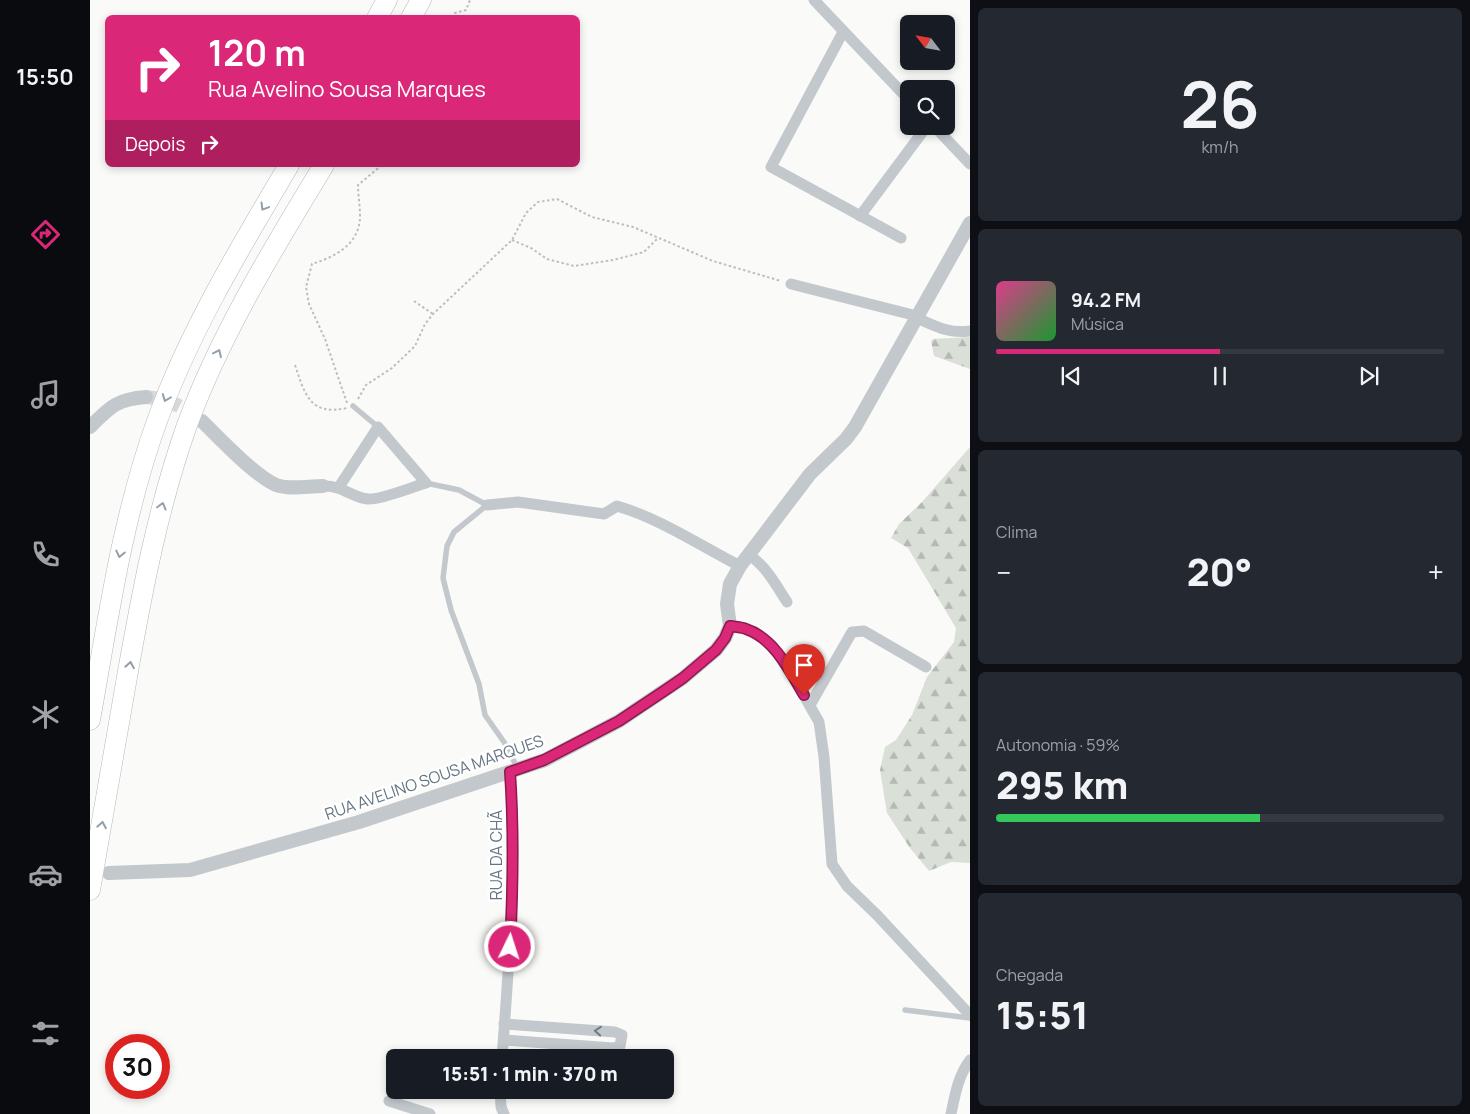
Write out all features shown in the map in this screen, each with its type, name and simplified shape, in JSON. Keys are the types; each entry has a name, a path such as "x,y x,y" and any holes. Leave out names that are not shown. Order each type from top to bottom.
{"highway":[{"path":"378,15 387,0"},
{"path":"413,15 421,0"},
{"path":"90,720 126,525 158,421 180,364 213,297 288,167"},
{"path":"90,890 144,583 161,509 175,460 195,405 226,336 255,282 323,167"}],"street":[{"path":"814,0 900,91"},
{"path":"843,32 771,167 901,238"},
{"path":"860,216 920,135"},
{"path":"943,135 970,164"},
{"path":"970,223 846,439 810,474 745,560 730,584 727,604 730,626 746,629 772,646 798,685 819,722 824,757 832,864 847,886 877,915 970,1016"},
{"path":"791,284 917,317 947,331 958,333 970,332"},
{"path":"90,427 115,405 128,398 146,397"},
{"path":"202,422 243,460 266,479 277,485 289,487 332,485 367,499 378,498 426,483 378,427 338,487"},
{"path":"487,505 518,502 604,514 617,506 745,560 756,559 787,602"},
{"name":"RUA AVELINO SOUSA MARQUES","path":"109,873 190,870 359,822 544,760 619,721 683,678 716,650 725,638 730,626"},
{"path":"810,705 852,632 864,631 926,666"},
{"name":"RUA DA CHÃ","path":"503,1049 512,908 512,798 514,771"},
{"path":"504,1024 615,1032 622,1035 620,1046 613,1048 504,1040"},
{"path":"951,1114 958,1084 964,1068 970,1060"},
{"path":"501,1099 504,1114"},
{"path":"389,1101 430,1114"}],"lane":[{"path":"351,406 378,427"},
{"path":"426,483 459,490 487,505 454,532 447,546 443,578 451,610 479,684 485,716 504,742 514,771"},
{"path":"904,1010 970,1016"}],"path":[{"path":"454,15 466,10 470,0"},
{"path":"351,406 309,304 306,288 312,264 337,254 346,248 353,239 358,228 360,216 358,184 379,167"},
{"path":"295,365 304,392 311,402 320,408 337,410 351,406 366,386 392,368 415,346 425,324 433,314 512,240 526,213 538,202 557,199 592,217 633,227 713,261 791,284"},
{"path":"512,240 531,248 547,259 574,266 613,260 644,252 658,238"},
{"path":"414,301 433,314"}],"green space":[{"path":"970,337 970,369 934,356 931,341 933,339"},
{"path":"970,447 970,863 951,862 929,871 910,848 887,813 880,770 885,747 896,740 912,715 927,677 954,642 956,628 908,548 891,538 899,524 922,502"}],"tunnel":[{"path":"146,397 173,403 197,418"}],"route":[{"path":"510,947 512,908 512,798 510,772 544,760 619,721 683,678 716,650 725,638 730,626 746,629 772,646 804,695"}]}
